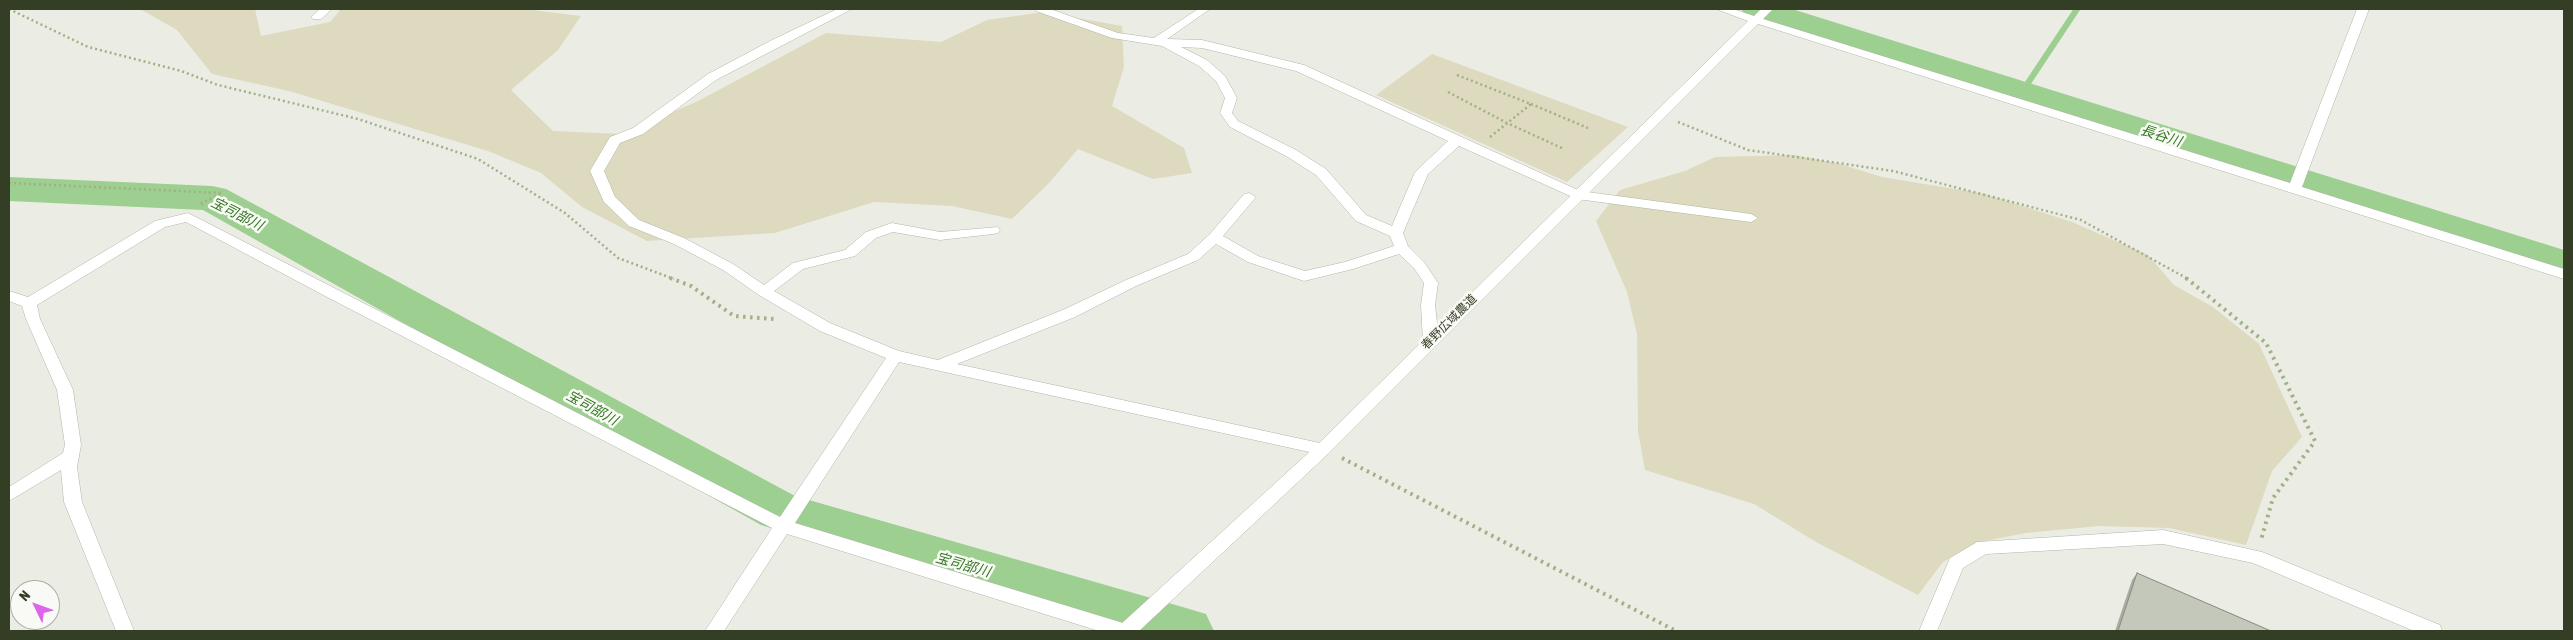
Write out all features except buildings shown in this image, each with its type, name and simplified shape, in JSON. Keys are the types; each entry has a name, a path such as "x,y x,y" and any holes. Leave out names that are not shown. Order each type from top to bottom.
{"street":[{"path":"317,17 326,9"},
{"path":"846,9 774,43 712,77 638,131 615,140 597,171 609,199 634,223 679,241 728,267 764,292 826,327 895,356 1323,449"},
{"path":"1040,9 1116,36 1157,42 1202,44 1300,68 1577,195 1751,218"},
{"path":"1157,42 1168,32 1205,9"},
{"path":"1722,9 2564,274"},
{"name":"春野広域農道","path":"1128,629 1323,449 1577,195 1767,9"},
{"path":"2295,188 2363,9"},
{"path":"1157,42 1183,51 1221,79 1231,98 1226,113 1234,124 1291,153 1321,172 1361,218 1396,233"},
{"path":"1431,340 1428,306 1431,283 1419,265 1402,248 1396,233 1422,172 1457,140"},
{"path":"940,365 1070,313 1131,283 1193,257 1215,237 1249,197"},
{"path":"29,303 160,224 188,217 332,294 783,526 1128,629"},
{"path":"764,292 798,266 850,253 870,235 892,227 940,236 993,230"},
{"path":"1215,237 1253,259 1304,276 1348,266 1402,248"},
{"path":"9,296 29,303"},
{"path":"29,303 33,319 65,390 73,445 69,467 73,502 125,631"},
{"path":"714,631 895,356"},
{"path":"9,495 71,456"},
{"path":"1928,631 1956,563 1983,547 2163,537 2256,557 2433,631"}],"path":[{"path":"9,9 88,47 181,71 218,85 358,120 478,159 565,213 618,258 691,286 734,316 782,320"},
{"path":"1457,75 1588,128"},
{"path":"1448,92 1507,123 1564,149"},
{"path":"1476,149 1531,104"},
{"path":"1659,114 1748,150 1893,171 2081,220 2193,282 2266,343 2315,440 2273,498 2256,557"},
{"path":"1323,449 1676,631"}],"shaded area":[{"path":"140,9 255,9 261,36 330,22 341,9 524,9 581,16 558,50 511,90 553,131 621,134 696,102 826,33 941,42 987,20 1044,12 1122,26 1124,67 1112,106 1184,148 1192,173 1153,179 1078,149 1049,183 1012,219 952,206 874,202 775,233 647,241 582,207 541,173 488,151 289,91 212,74 177,30"},
{"path":"1432,54 1628,127 1567,182 1376,95"},
{"path":"1794,155 1840,164 1882,177 1985,194 2072,222 2148,255 2174,285 2213,307 2259,344 2302,437 2272,471 2246,545 2169,528 2099,526 2026,533 1979,542 1943,562 1918,595 1816,542 1754,504 1645,470 1638,431 1637,334 1627,292 1596,221 1620,190 1685,171 1715,157"}],"waterway":[{"name":"長谷川","path":"1758,9 2564,264"},
{"path":"2022,92 2077,9"},
{"name":"宝司部川","path":"9,189 212,198 779,511 1186,631"}]}
